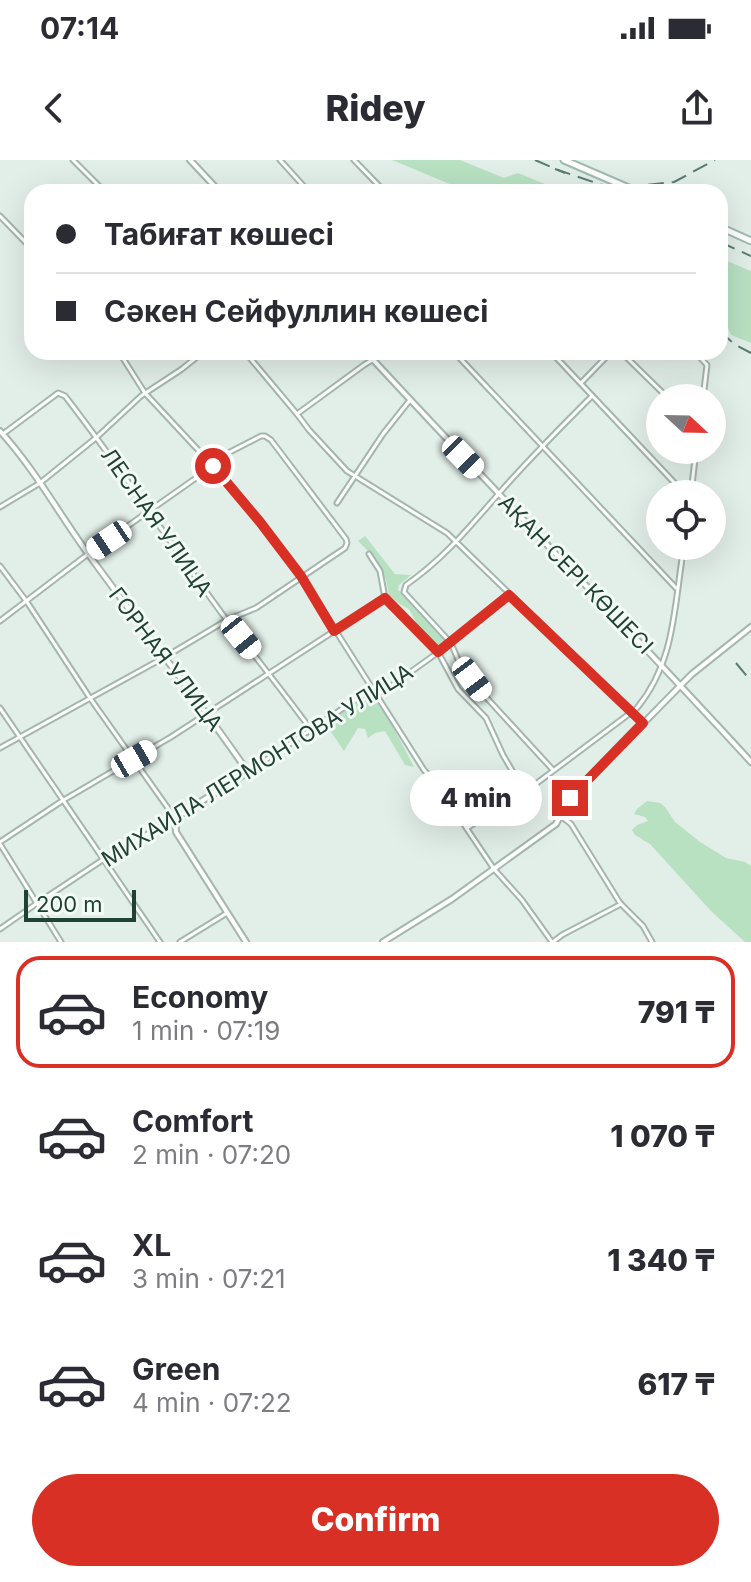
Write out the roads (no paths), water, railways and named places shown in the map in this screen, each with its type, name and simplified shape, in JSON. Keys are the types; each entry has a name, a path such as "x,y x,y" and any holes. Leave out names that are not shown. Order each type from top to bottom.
{"main road":[{"path":"564,160 619,184"},
{"path":"728,231 751,241"}],"street":[{"path":"73,160 97,184"},
{"path":"190,160 212,184"},
{"path":"280,160 302,184"},
{"path":"354,160 377,184"},
{"path":"0,216 24,241"},
{"path":"124,360 145,393 213,466 301,576 424,770 494,869 522,900 552,942 621,904"},
{"path":"0,507 40,483 145,393 193,360"},
{"path":"252,360 347,471 430,520 457,542 643,723"},
{"path":"297,414 373,360"},
{"name":"АҚАН СЕРІ КӨШЕСІ","path":"373,360 751,762"},
{"path":"461,360 677,589"},
{"path":"559,360 674,480"},
{"path":"581,383 603,360"},
{"path":"629,360 654,384"},
{"path":"704,360 707,369 705,384"},
{"name":"ЛЕСНАЯ УЛИЦА","path":"2,432 58,393 65,396 227,620 312,731"},
{"path":"553,770 485,696 459,662 451,643 404,589 457,542 541,446 592,396"},
{"path":"337,503 410,400"},
{"name":"ГОРНАЯ УЛИЦА","path":"2,432 248,772"},
{"path":"0,621 240,445 265,436 347,543 345,548 256,608 227,620 0,748"},
{"path":"369,554 380,571 385,598 438,652 458,689 486,718 524,791"},
{"path":"467,828 524,791 637,708 649,693 663,665 670,641 682,560"},
{"path":"0,566 175,818 176,832 246,942"},
{"name":"МИХАИЛА ЛЕРМОНТОВА УЛИЦА","path":"0,929 104,859 312,731 363,695 384,691 451,643 509,595"},
{"path":"61,942 0,843 385,598"},
{"path":"383,942 452,899 556,824 570,798 643,723 681,685 751,627"},
{"path":"0,708 160,942"},
{"path":"561,816 571,824 621,904 643,926 652,942"},
{"path":"180,942 227,913"}],"railway":[{"path":"535,160 565,173"},
{"path":"654,184 674,182 715,160"},
{"path":"555,169 599,184"},
{"path":"728,246 751,256"},
{"path":"728,338 751,353"},
{"path":"736,663 751,681"}]}
